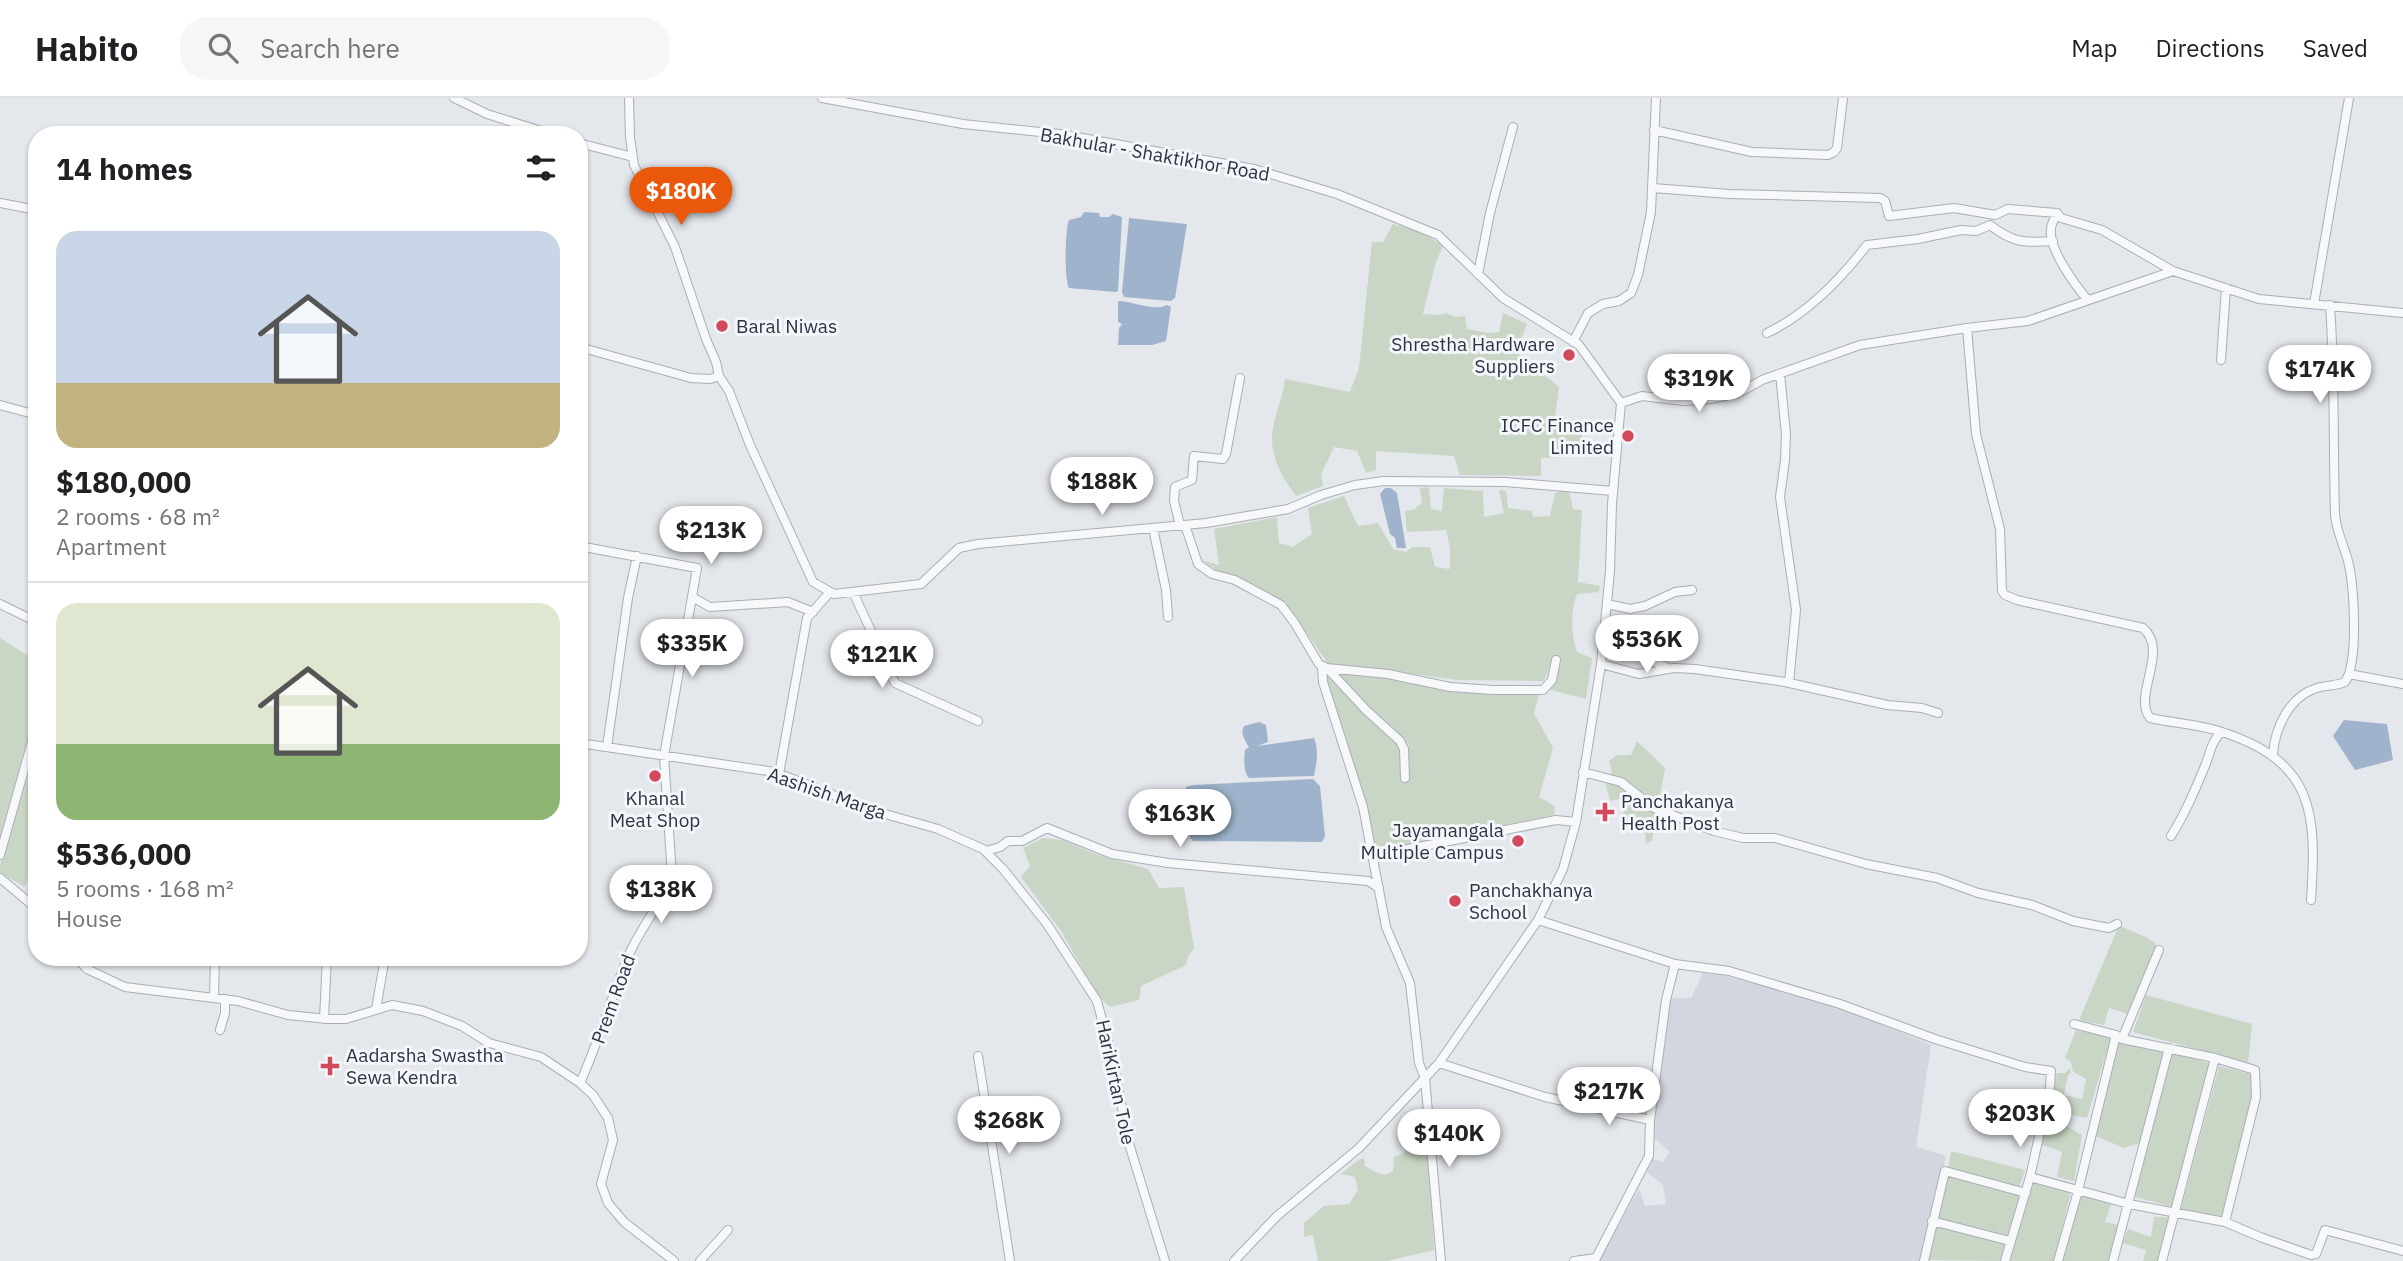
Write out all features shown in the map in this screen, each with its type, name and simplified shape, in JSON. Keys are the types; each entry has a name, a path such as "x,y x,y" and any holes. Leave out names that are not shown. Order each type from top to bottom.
{"street":[{"path":"454,98 487,114 525,126"},
{"path":"629,98 634,164 675,247 719,376 729,391 750,445 813,582 834,594 920,584 959,548 978,544 1182,525 1289,509 1321,495 1355,485 1384,481 1505,482 1613,491"},
{"name":"Bakhular - Shaktikhor Road","path":"822,98 897,114 1060,134 1254,169 1337,194 1438,235 1503,298 1579,345 1621,403"},
{"path":"1573,342 1588,313 1603,304 1619,301 1630,293 1639,275 1651,212 1656,98"},
{"path":"1654,130 1752,152 1828,155 1836,148 1843,98"},
{"path":"2314,304 2348,98"},
{"path":"1478,274 1490,214 1513,127"},
{"path":"588,145 633,157"},
{"path":"1653,188 1752,195 1880,198 1885,201 1889,216 1954,208 1995,215 2008,209 2057,213 2061,218 2102,230 2173,271 2259,299 2403,313"},
{"path":"0,203 28,208"},
{"path":"2057,213 2050,230 2053,241 2060,259 2087,299"},
{"path":"1767,333 1816,301 1867,245 1918,239 1961,230 1976,231 1990,225 2004,237 2020,243 2053,241"},
{"path":"1234,1261 1277,1216 1359,1147 1439,1063 1538,920 1563,869 1576,822 1601,664 1621,403 1651,396 1672,400 1710,399 1739,393 1762,380 1860,345 2028,321 2173,271"},
{"path":"2221,360 2226,288"},
{"path":"2273,754 2286,714 2296,700 2315,688 2345,682 2353,651 2353,610 2348,562 2335,515 2335,415 2330,305"},
{"path":"1967,328 1979,447 2000,529 2002,591 2017,600 2143,628 2150,634 2153,647 2145,712 2150,718 2221,732 2258,746 2273,754 2286,766 2300,784 2307,804 2313,846 2311,900"},
{"path":"588,349 691,378 710,379 719,376"},
{"path":"1780,374 1786,447 1780,497 1796,610 1788,683"},
{"path":"1240,378 1227,454 1223,458 1194,456 1192,481 1175,487 1174,501 1198,564 1212,574 1235,580 1281,605 1325,667 1400,741 1404,749 1405,778"},
{"path":"0,405 28,413"},
{"path":"1153,528 1167,590 1168,617"},
{"path":"588,548 637,556 628,598 607,747"},
{"name":"Prem Road","path":"580,1083 597,1045 628,957 672,876 664,756 696,568 637,556"},
{"path":"1607,604 1630,609 1645,607 1675,592 1692,590"},
{"path":"779,774 807,618 830,592"},
{"path":"853,592 895,683 978,721"},
{"path":"692,597 710,607 788,602 813,612"},
{"path":"0,604 28,618"},
{"path":"1639,643 1644,644 1654,663 1671,669"},
{"path":"1325,667 1388,674 1450,687 1543,690 1552,680 1556,660"},
{"path":"1601,664 1639,674 1671,669 1695,669 1788,683 1887,705 1922,708 1938,713"},
{"path":"1325,667 1323,682 1363,807 1386,927 1410,983 1419,1063 1425,1078 1441,1261"},
{"path":"2349,674 2403,684"},
{"path":"2171,836 2198,784 2211,753 2213,740 2221,732"},
{"name":"Aashish Marga","path":"588,744 779,774 871,810 938,830 986,852"},
{"path":"0,855 28,756"},
{"path":"1583,772 1621,782 1654,808 1714,831 1743,838 1775,838 1866,864 1937,878 1978,893 2058,913 2073,920 2109,928 2117,924"},
{"path":"1373,856 1556,820 1576,822"},
{"path":"986,852 1000,848 1008,841 1022,841 1047,828 1112,854 1168,863 1368,881 1379,888"},
{"name":"HariKirtan Tole","path":"986,852 1047,924 1097,1001 1111,1053 1130,1147 1165,1261"},
{"path":"0,878 28,901"},
{"path":"1538,920 1675,964 1729,971 1840,1004 1935,1039 2025,1067 2051,1071 2050,1087 2030,1177 2005,1261"},
{"path":"2058,1261 2119,1037 2159,950"},
{"path":"1574,1261 1596,1258 1649,1156 1650,1120 1666,1000 1675,964"},
{"path":"84,966 125,987 225,999 288,1014 324,1019 346,1019 392,1005 423,1011 462,1027 489,1043 541,1057 580,1083 593,1095 608,1118 613,1140 609,1161 602,1174 603,1194 624,1222 674,1261"},
{"path":"214,998 215,966"},
{"path":"324,1019 327,966"},
{"path":"376,1009 383,966"},
{"path":"220,1030 225,1013 225,999"},
{"path":"2074,1024 2255,1070 2256,1097 2225,1222"},
{"path":"2113,1261 2169,1048"},
{"path":"978,1056 1010,1261"},
{"path":"2162,1261 2215,1058"},
{"path":"1439,1063 1545,1097 1650,1120"},
{"path":"1924,1261 1945,1171 2025,1193"},
{"path":"2030,1177 2129,1204 2225,1222 2311,1255 2316,1254 2325,1230 2403,1251"},
{"path":"1932,1221 2010,1241"},
{"path":"700,1261 728,1230"}],"shaded area":[{"path":"1703,973 1726,976 1840,1007 1931,1045 1916,1147 1946,1156 1921,1261 1599,1261 1639,1189 1645,1206 1666,1204 1663,1185 1647,1172 1652,1159 1663,1162 1670,1152 1651,1135 1669,998 1691,998"}],"green space":[{"path":"1393,224 1422,232 1443,246 1436,262 1423,314 1465,316 1467,329 1488,333 1499,332 1503,313 1527,324 1516,352 1559,387 1555,417 1576,420 1583,431 1578,456 1541,458 1541,476 1460,475 1454,456 1376,451 1376,470 1366,473 1357,451 1334,447 1321,474 1323,486 1296,496 1281,473 1274,455 1272,437 1285,379 1350,392 1359,368 1372,242 1383,242"},
{"path":"1429,487 1431,509 1442,511 1444,488 1483,491 1484,517 1504,513 1499,490 1506,491 1508,508 1532,511 1533,517 1550,516 1555,493 1569,490 1573,509 1582,510 1578,582 1600,586 1599,592 1577,594 1572,615 1577,652 1592,658 1586,699 1551,690 1539,695 1534,713 1553,748 1539,797 1555,806 1554,815 1375,852 1326,682 1326,671 1399,745 1402,779 1407,782 1409,745 1333,672 1385,676 1449,690 1541,692 1556,682 1561,659 1554,656 1544,681 1457,680 1329,665 1285,602 1241,579 1216,570 1202,560 1219,565 1214,529 1277,517 1279,543 1293,547 1312,534 1308,508 1344,496 1358,526 1378,523 1393,549 1406,552 1412,547 1430,547 1435,567 1450,569 1450,548 1446,530 1407,532 1405,511 1416,509 1422,504 1420,488"},
{"path":"0,638 27,655 28,653 28,738 0,836"},
{"path":"1637,741 1665,768 1652,841 1646,844 1645,830 1629,826 1628,821 1623,818 1625,802 1620,799 1610,801 1606,786 1612,771 1609,761 1617,755 1631,755"},
{"path":"28,777 28,878 25,887 0,873 0,865"},
{"path":"1043,838 1063,840 1095,854 1148,869 1159,888 1184,887 1194,948 1186,965 1141,986 1139,1000 1110,1007 1098,996 1061,931 1021,877 1030,866 1023,848"},
{"path":"2119,925 2157,945 2128,1014 2109,1008 2104,1025 2081,1021 2080,1018"},
{"path":"2146,995 2252,1024 2248,1063 2133,1032"},
{"path":"2076,1030 2111,1037 2087,1118 2046,1110 2057,1073 2065,1073 2070,1068 2064,1095 2082,1099 2086,1079 2073,1072 2071,1062 2065,1058"},
{"path":"2118,1040 2124,1044 2164,1050 2140,1143 2124,1148 2093,1135"},
{"path":"2171,1051 2211,1064 2173,1207 2135,1197"},
{"path":"2219,1066 2251,1074 2252,1095 2222,1219 2181,1209"},
{"path":"2045,1121 2066,1126 2082,1135 2074,1181 2057,1177 2062,1152 2042,1145"},
{"path":"1422,1132 1427,1136 1434,1250 1387,1261 1318,1261 1313,1235 1304,1237 1304,1223 1324,1206 1349,1204 1358,1190 1355,1177 1341,1174 1364,1158 1365,1166 1375,1172 1385,1175 1393,1171 1394,1157 1403,1154"},
{"path":"1951,1151 2025,1170 2019,1188 1948,1169"},
{"path":"1946,1173 2023,1195 2008,1238 1935,1219"},
{"path":"2031,1180 2071,1191 2054,1261 2008,1261"},
{"path":"2079,1194 2112,1202 2105,1222 2118,1225 2108,1261 2062,1261"},
{"path":"2154,1217 2171,1217 2158,1261 2143,1261 2146,1250 2123,1243 2128,1229 2151,1237"},
{"path":"1934,1224 2005,1242 2001,1261 1926,1260"}],"water":[{"path":"1084,212 1099,213 1100,217 1113,214 1122,217 1118,291 1069,288 1066,265 1068,225 1069,220 1081,217"},
{"path":"1129,218 1187,224 1175,298 1171,301 1124,297 1122,292"},
{"path":"1118,301 1150,307 1171,307 1166,341 1152,345 1118,345 1119,328 1122,324 1118,322"},
{"path":"1385,488 1391,488 1397,493 1406,548 1397,548 1395,538 1390,534 1380,494"},
{"path":"2344,720 2387,724 2393,760 2355,770 2333,736"},
{"path":"1259,722 1266,725 1268,742 1257,746 1314,738 1317,757 1314,776 1249,778 1244,761 1245,750 1249,747 1243,729 1244,726"},
{"path":"1313,779 1320,786 1325,836 1322,842 1193,841 1190,837 1186,787"}],"place":[{"name":"Baral Niwas","path":"722,326"},
{"name":"Shrestha Hardware Suppliers","path":"1569,355"},
{"name":"ICFC Finance Limited","path":"1628,436"},
{"name":"Khanal Meat Shop","path":"655,776"},
{"name":"Panchakanya Health Post","path":"1605,812"},
{"name":"Jayamangala Multiple Campus","path":"1518,841"},
{"name":"Panchakhanya School","path":"1455,901"},
{"name":"Aadarsha Swastha Sewa Kendra","path":"330,1066"}]}
